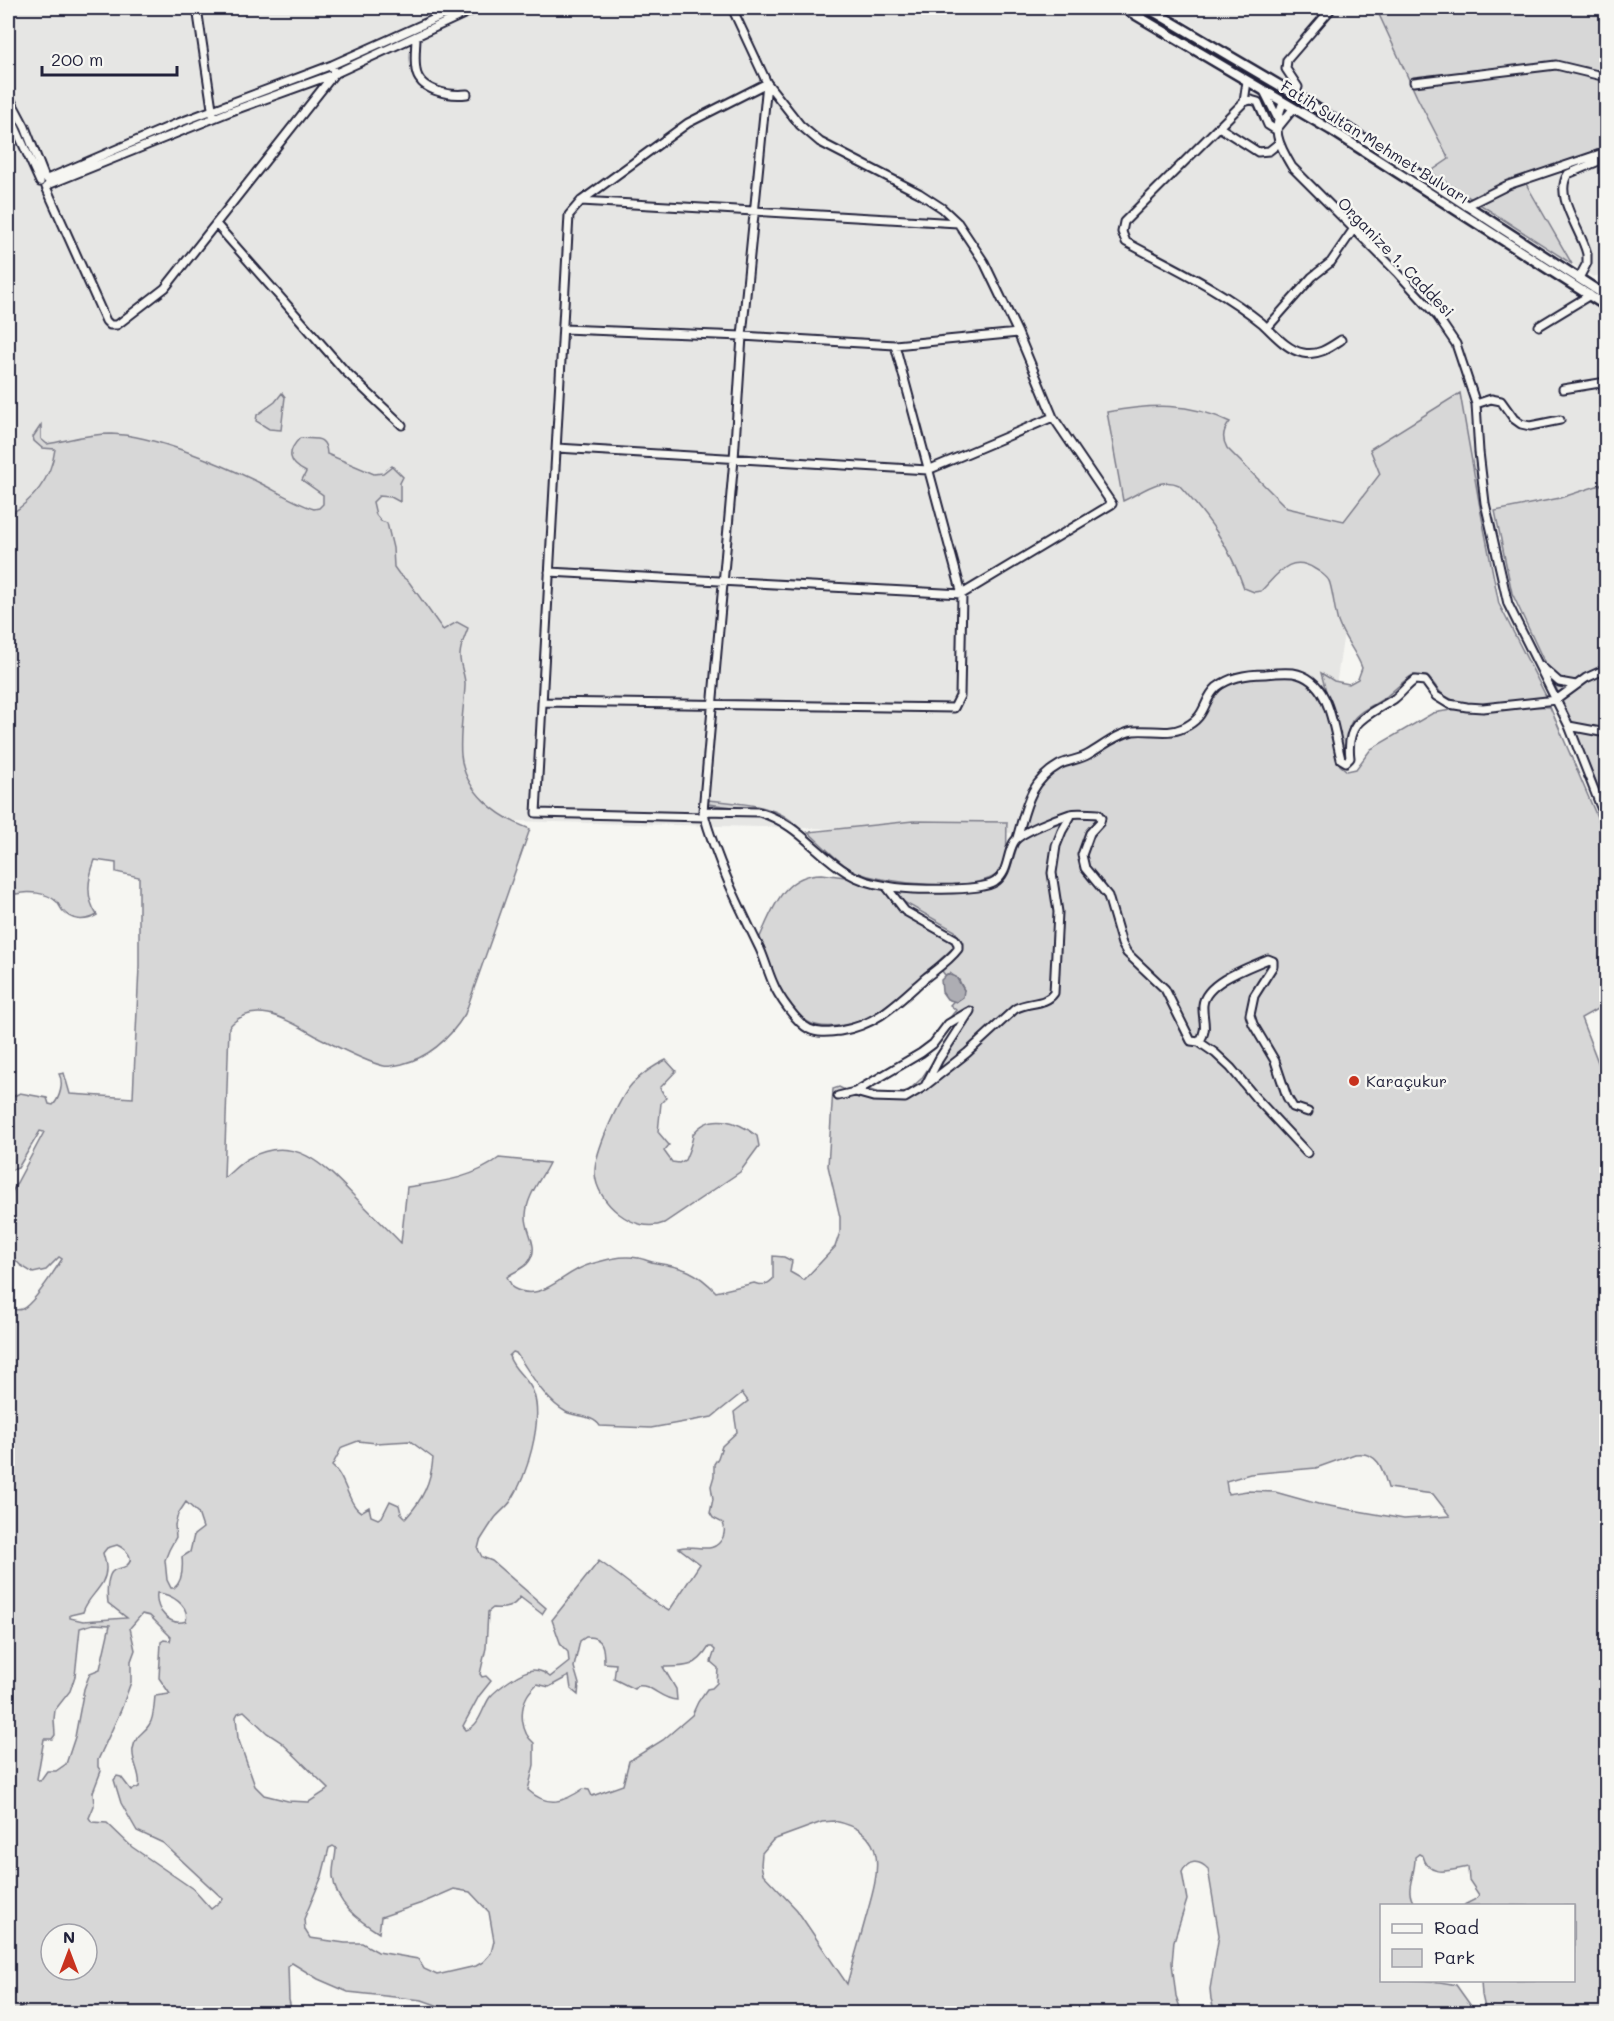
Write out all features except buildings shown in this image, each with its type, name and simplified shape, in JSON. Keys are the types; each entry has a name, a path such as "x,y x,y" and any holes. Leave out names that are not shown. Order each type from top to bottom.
{"main road":[{"name":"Fatih Sultan Mehmet Bulvarı","path":"1124,8 1331,130 1606,306"},
{"name":"Fatih Sultan Mehmet Bulvarı","path":"1148,8 1295,95 1606,296"},
{"path":"1283,103 1295,95"},
{"path":"1293,109 1295,95"}],"street":[{"path":"197,8 213,114"},
{"path":"45,182 332,65 459,8"},
{"path":"213,114 334,74 477,8"},
{"path":"549,572 962,594 1112,504 1053,417 1018,333 984,262 958,223 942,208 919,193 820,142 800,125 767,83 732,8"},
{"path":"1295,95 1298,87 1286,69 1287,60 1332,8"},
{"path":"416,36 416,70 420,80 442,93 466,94"},
{"path":"332,65 334,74"},
{"path":"1414,82 1556,65 1606,77"},
{"path":"8,111 45,182 106,321 112,326 125,321 165,288 334,74"},
{"path":"1244,102 1247,81"},
{"path":"767,83 688,123 581,201 569,215 536,813 759,812 798,831 851,875 886,886 910,889 965,889 991,885 1003,874 1013,843 1017,838 1030,793 1043,777 1060,765 1085,756 1119,736 1132,732 1176,731 1187,726 1204,712 1211,695 1218,687 1238,678 1258,674 1292,673 1303,676 1316,684 1322,692 1341,759 1344,762 1350,758 1350,739 1358,722 1370,711 1397,697 1415,680 1425,681 1436,696 1449,704 1483,708 1556,700 1576,684 1606,669"},
{"path":"767,83 742,336 704,814 711,841 760,950 773,985 801,1023 810,1029 831,1032 853,1029 869,1023 884,1014 958,949 955,939 905,911 886,886"},
{"path":"1264,91 1278,119"},
{"path":"8,95 26,127 45,182"},
{"path":"1276,130 1268,125 1258,102 1251,100 1244,102 1124,222 1122,235 1126,242 1244,309 1294,350 1302,353 1319,352 1341,340"},
{"path":"1276,130 1283,103"},
{"path":"1276,130 1293,109"},
{"path":"1219,127 1258,152 1269,151 1279,143"},
{"name":"Organize 1. Caddesi","path":"1276,130 1279,143 1292,167 1437,316 1456,344 1476,404 1483,492 1508,604 1569,726 1606,820"},
{"path":"1466,206 1508,185 1606,152"},
{"path":"1579,278 1587,263 1587,254 1566,203 1563,185 1568,174 1606,158"},
{"path":"581,201 958,223"},
{"path":"216,224 344,370 402,425"},
{"path":"1267,328 1312,277 1327,266 1353,230"},
{"path":"1539,326 1590,295"},
{"path":"563,329 895,345 1018,333"},
{"path":"542,702 954,708 960,696 962,594 895,345"},
{"path":"1563,389 1606,382"},
{"path":"1476,404 1491,399 1501,401 1514,419 1530,426 1560,420"},
{"path":"557,448 928,470 1053,417"},
{"path":"1537,662 1559,682 1576,684"},
{"path":"1569,726 1606,733"},
{"path":"1017,838 1072,813 1100,816 1101,821 1090,833 1082,855 1085,868 1108,896 1122,944 1127,953 1165,989 1190,1040 1199,1042 1232,1068 1255,1097 1307,1153"},
{"path":"855,1092 873,1098 905,1098 925,1086 967,1053 1015,1009 1022,1005 1044,1002 1054,993 1058,912 1052,873 1056,846 1072,813"},
{"path":"1199,1042 1205,1030 1203,1005 1207,994 1235,972 1268,959 1272,960 1273,966 1254,996 1250,1015 1275,1061 1287,1097 1293,1107 1308,1112"},
{"path":"838,1096 855,1092 921,1053 933,1044 948,1024 970,1011 939,1059 925,1086"}],"shaded area":[{"path":"8,8 1118,8 1360,153 1606,312 1606,483 1541,503 1481,513 1460,393 1380,474 1344,521 1353,572 1313,840 343,817 8,533 8,241 16,230 8,208"},
{"path":"1164,8 1376,8 1417,97 1449,159 1430,172"},
{"path":"1606,157 1606,273 1593,277 1572,264 1525,181"},
{"path":"947,974 956,977 964,990 963,997 956,1002 947,999 942,992 941,980"}],"green space":[{"path":"1376,8 1606,8 1606,157 1525,182 1572,264 1430,172 1449,159 1417,97"},
{"path":"282,393 285,397 281,430 269,429 256,421 257,415 275,402"},
{"path":"1460,393 1499,604 1547,698 1495,704 1468,704 1445,696 1427,676 1413,675 1387,696 1356,716 1348,729 1347,752 1343,753 1321,673 1334,681 1349,684 1358,679 1362,668 1338,622 1328,579 1319,571 1306,565 1291,564 1279,572 1261,591 1254,592 1244,588 1225,545 1200,509 1179,485 1158,484 1123,501 1107,412 1139,407 1170,406 1200,411 1230,422 1224,434 1227,448 1287,508 1344,521 1380,474 1370,449"},
{"path":"41,425 41,439 47,444 102,434 147,439 207,459 314,509 323,504 323,495 302,480 306,472 292,461 291,457 292,448 300,438 318,439 324,443 327,454 374,474 383,473 392,466 403,477 400,483 400,502 391,497 379,496 373,502 376,515 381,521 387,523 393,548 394,567 399,574 409,582 443,630 457,622 468,628 460,655 465,682 461,738 464,768 476,792 485,801 506,818 530,829 465,1014 446,1039 422,1057 395,1065 376,1064 284,1019 261,1013 239,1018 229,1027 224,1178 245,1160 266,1151 281,1149 295,1151 308,1156 332,1174 401,1243 407,1187 467,1175 499,1158 549,1163 527,1208 526,1222 533,1246 531,1258 525,1266 507,1277 513,1288 524,1292 543,1290 588,1265 625,1257 675,1266 696,1275 716,1292 754,1283 762,1285 769,1283 773,1279 773,1256 784,1257 792,1261 790,1272 804,1280 835,1247 840,1232 840,1217 828,1166 833,1089 839,1087 845,1090 859,1086 879,1093 896,1094 909,1090 921,1079 957,1027 948,1020 956,1010 950,1005 964,990 959,980 950,973 945,975 939,967 961,942 955,931 902,901 896,895 896,891 921,889 964,891 990,888 999,884 1005,877 1015,853 1032,797 1044,780 1057,770 1096,754 1130,735 1176,735 1181,733 1193,725 1216,695 1226,686 1236,681 1252,678 1292,676 1303,679 1315,688 1322,697 1340,765 1347,771 1356,769 1371,749 1433,713 1457,709 1488,711 1528,706 1550,707 1606,838 1606,1004 1581,1018 1606,1083 1606,2013 1486,2013 1481,1982 1575,1982 1575,1904 1466,1904 1479,1895 1469,1880 1468,1867 1447,1871 1435,1870 1430,1868 1423,1856 1419,1854 1415,1857 1410,1888 1414,1904 1380,1904 1380,1982 1438,1982 1456,1985 1476,2013 1215,2013 1210,1989 1219,1935 1208,1869 1194,1862 1187,1865 1182,1872 1187,1900 1174,1941 1172,1963 1176,1996 1182,2013 452,2013 422,2000 348,1992 318,1979 292,1963 288,1966 289,2000 292,2013 26,2014 20,2008 18,2013 8,2013 8,1307 18,1310 27,1306 44,1287 62,1259 59,1257 46,1270 33,1273 20,1265 11,1255 8,1221 12,1192 44,1132 40,1131 18,1168 8,1171 8,1099 20,1093 47,1098 49,1104 53,1105 60,1090 59,1074 64,1073 70,1094 133,1098 139,967 139,877 116,872 116,863 95,860 89,895 97,915 88,919 78,919 66,914 57,902 43,894 16,894 8,888 8,516 33,496 45,480 55,449 42,448 33,437","holes":["513,1352 516,1353 544,1393 558,1407 570,1414 593,1420 600,1426 651,1428 712,1417 742,1393 748,1401 734,1412 737,1432 722,1446 714,1464 711,1486 713,1499 710,1513 713,1518 723,1523 723,1537 719,1543 709,1548 679,1548 700,1564 669,1611 599,1561 552,1620 561,1645 568,1652 569,1662 550,1677 543,1672 533,1670 510,1680 490,1697 478,1721 466,1730 463,1726 479,1696 491,1681 480,1674 486,1648 488,1612 493,1608 512,1606 520,1597 542,1614 546,1608 492,1561 482,1557 478,1549 491,1523 509,1503 523,1478 535,1434 534,1394 509,1356","358,1441 376,1443 410,1441 433,1458 425,1491 406,1518 401,1513 399,1505 390,1501 382,1517 378,1519 371,1516 369,1507 361,1512 357,1508 341,1477 332,1466 342,1447","1355,1454 1370,1456 1379,1463 1388,1488 1433,1494 1450,1516 1404,1519 1318,1504 1275,1492 1247,1491 1228,1494 1226,1481 1250,1474 1316,1468","186,1502 198,1513 203,1528 194,1535 190,1552 182,1557 180,1578 177,1585 171,1588 167,1580 165,1560 176,1537 175,1525 178,1514","117,1545 130,1557 126,1566 112,1572 107,1589 108,1603 127,1618 83,1621 70,1618 70,1615 83,1612 104,1580 106,1567 103,1553 107,1548","157,1593 178,1601 185,1610 186,1621 174,1622 165,1616 157,1599","142,1614 150,1616 171,1637 170,1641 161,1642 159,1678 170,1694 155,1696 151,1722 134,1744 133,1754 140,1782 139,1787 131,1790 121,1777 117,1776 114,1780 121,1803 137,1831 163,1843 223,1899 211,1909 193,1889 132,1847 107,1823 92,1822 89,1818 94,1806 93,1792 101,1771 98,1767 98,1760 131,1682 131,1661 135,1650 130,1628","93,1624 110,1625 100,1669 90,1673 84,1689 75,1737 66,1764 56,1771 47,1771 40,1781 37,1779 44,1739 52,1739 55,1735 55,1710 70,1691 75,1676 80,1628","586,1637 600,1641 604,1663 616,1664 614,1679 634,1689 637,1686 647,1687 677,1700 676,1689 663,1667 678,1667 695,1663 709,1647 712,1647 715,1650 711,1662 718,1668 717,1683 707,1689 692,1715 663,1740 629,1761 623,1785 592,1796 589,1790 583,1789 563,1800 549,1801 535,1796 528,1790 534,1765 534,1743 524,1728 522,1715 524,1702 537,1684 549,1687 569,1676 571,1689 578,1695 579,1684 574,1667 580,1641","244,1711 267,1733 281,1742 329,1789 309,1802 288,1801 264,1795 255,1786 238,1738 236,1717 238,1713","834,1821 853,1827 865,1835 873,1845 876,1857 874,1886 847,1984 797,1910 763,1874 761,1865 762,1853 773,1840 822,1822","333,1846 336,1848 333,1877 338,1895 363,1923 379,1933 381,1917 454,1889 470,1892 489,1912 494,1941 491,1953 476,1966 437,1975 424,1969 418,1959 378,1952 362,1943 310,1938 305,1930 304,1919 322,1876 329,1848"]},
{"path":"1606,483 1606,805 1555,685 1512,593 1495,511 1560,498"},
{"path":"709,800 768,809 789,819 798,827 758,810 708,804"},
{"path":"913,821 1007,822 1006,854 1003,866 990,878 973,883 953,885 906,883 854,871 808,832"},
{"path":"822,874 845,877 879,886 900,907 954,943 953,948 893,1001 865,1019 840,1026 814,1025 799,1015 778,985 759,939 781,895 798,880"},
{"path":"666,1060 676,1071 660,1088 666,1098 661,1103 658,1132 669,1145 664,1151 672,1162 679,1163 685,1160 693,1134 708,1122 724,1121 741,1126 757,1136 759,1146 740,1172 664,1223 653,1226 641,1224 619,1214 602,1195 595,1173 608,1127 627,1091 644,1074"}],"waterway":[{"path":"1139,8 1255,77"}],"place":[{"name":"Karaçukur","path":"1354,1081"}]}
